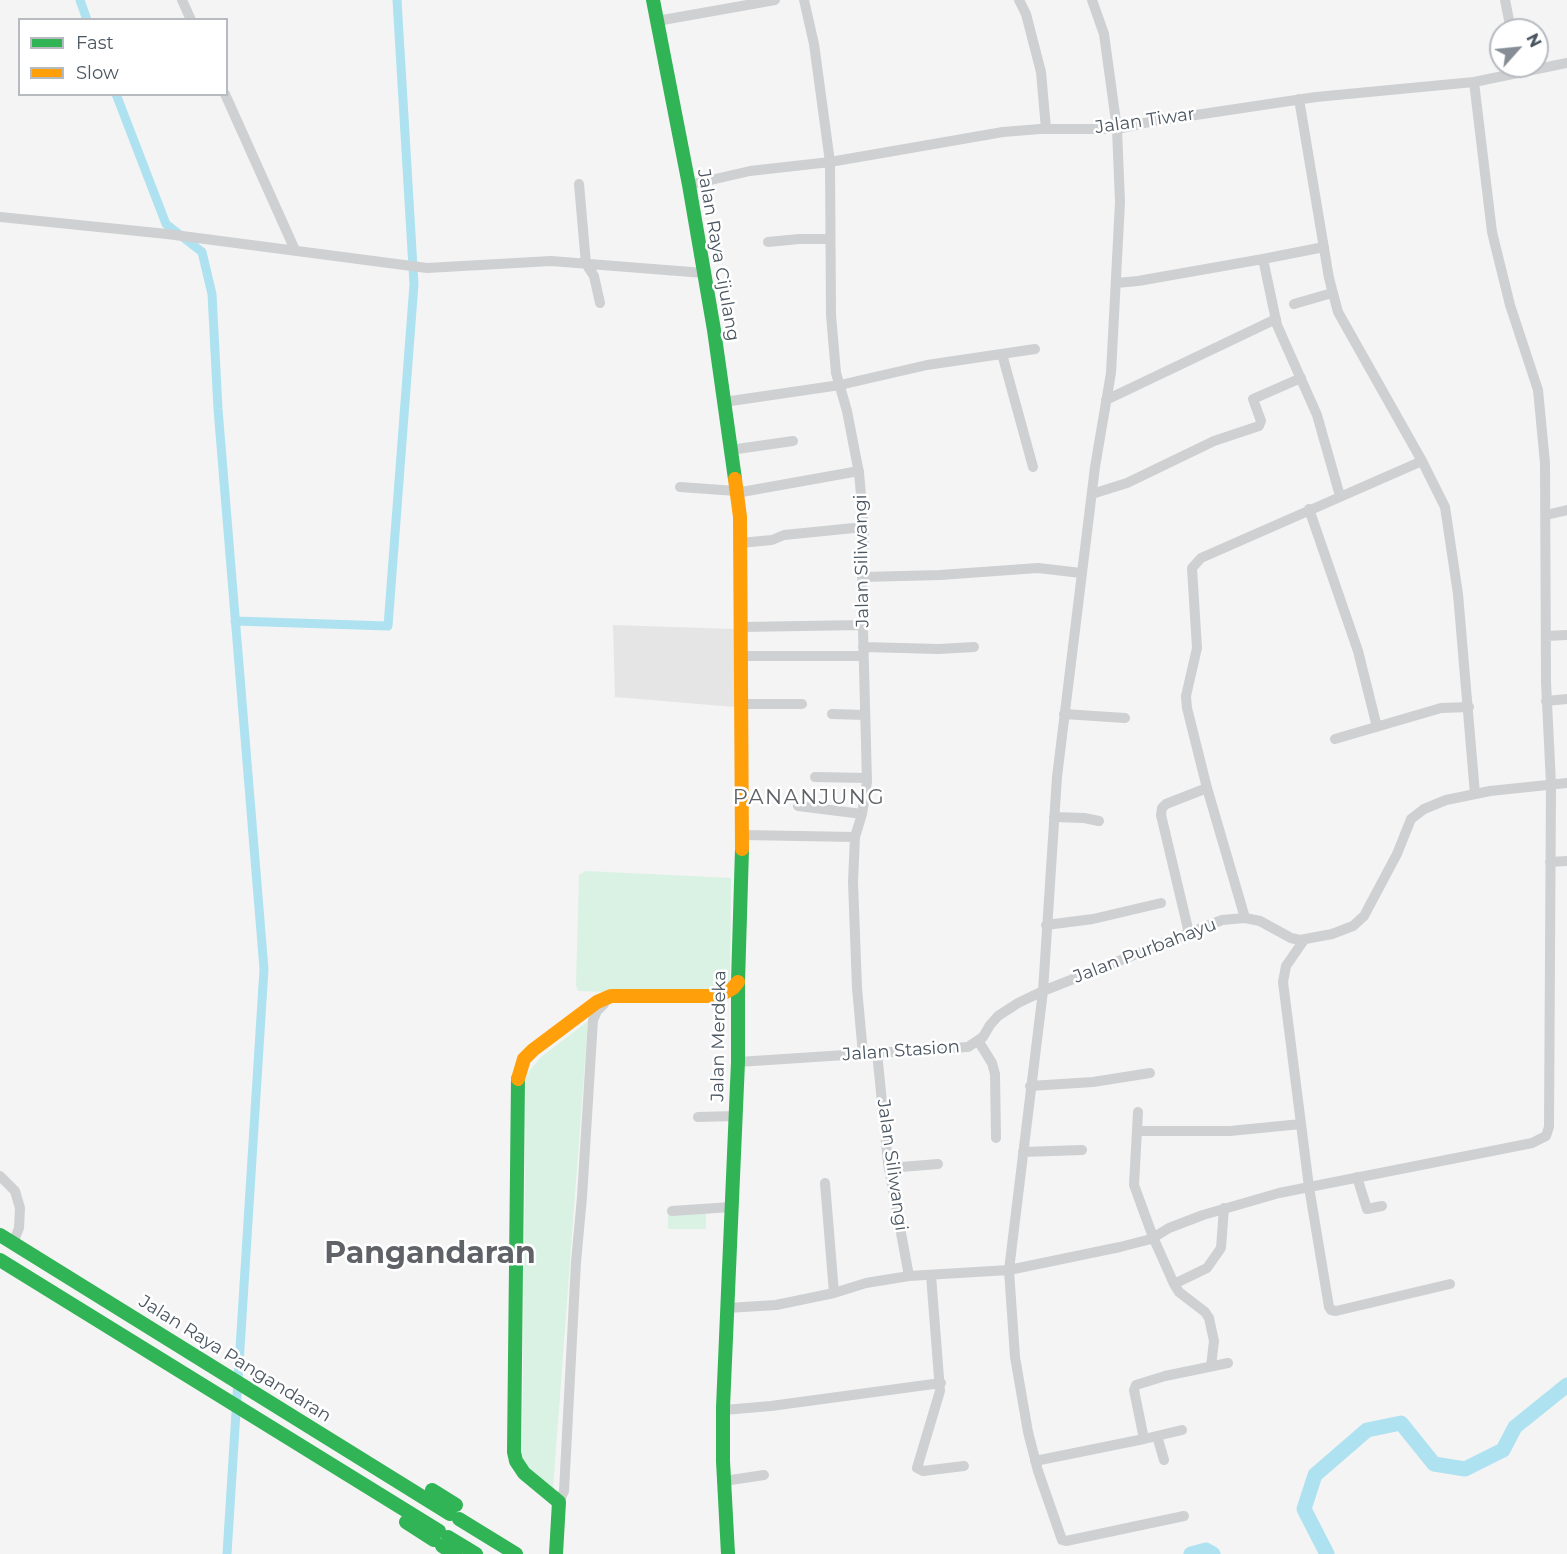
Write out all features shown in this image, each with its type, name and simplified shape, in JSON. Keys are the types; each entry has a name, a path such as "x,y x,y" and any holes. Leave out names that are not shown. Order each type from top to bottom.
{"main road":[{"name":"Jalan Raya Cijulang","path":"653,0 704,273 740,517"},
{"name":"Jalan Merdeka","path":"728,1554 724,1480 724,1410 738,1062 743,835 740,517"},
{"path":"556,1554 559,1502 524,1473 516,1461 514,1452 518,1082 524,1059 597,1002 611,996 717,996 728,992 738,982"},
{"path":"717,996 731,1006 739,1018"},
{"name":"Jalan Raya Pangandaran","path":"0,1235 394,1478 417,1480 458,1512 486,1524 495,1541 516,1554"},
{"path":"0,1260 383,1496 395,1514 476,1554"},
{"path":"441,1538 455,1554"}],"street":[{"path":"182,0 189,18"},
{"path":"657,21 775,0"},
{"name":"Jalan Siliwangi","path":"804,0 814,44 830,162 831,315 836,373 847,411 859,471 864,527 862,577 867,778 862,814 855,837 853,882 857,988 863,1054"},
{"path":"1019,0 1026,14 1041,72 1046,129"},
{"path":"1092,0 1104,34 1117,129 1120,202 1111,374 1095,467 1064,714 1054,817 1043,991 1009,1270 1015,1357 1028,1432 1060,1538 1064,1541 1184,1516"},
{"path":"1505,0 1509,18"},
{"name":"Jalan Tiwar","path":"1549,65 1567,63"},
{"name":"Jalan Tiwar","path":"689,185 750,171 830,162 1003,132 1046,129 1117,129 1299,99 1474,82 1489,78"},
{"path":"727,1308 776,1305 834,1293 866,1283 909,1276 1009,1270 1120,1247 1153,1237 1183,1222 1309,1186 1532,1143 1546,1136 1549,1127 1551,784 1546,701 1545,463 1538,390 1510,305 1492,232 1474,82"},
{"path":"226,96 295,250"},
{"path":"1299,99 1332,294 1343,323 1441,497 1447,517 1458,594 1475,794"},
{"path":"579,184 586,264 594,276 600,303"},
{"path":"0,217 167,234 427,268 551,261 704,273"},
{"path":"768,242 830,239"},
{"path":"1116,282 1138,281 1324,247"},
{"path":"1263,259 1276,319 1318,417 1340,496"},
{"path":"1294,304 1332,294"},
{"path":"1106,400 1276,319"},
{"path":"724,402 840,385 906,368 1035,349"},
{"path":"1002,354 1033,467"},
{"path":"1092,494 1131,481 1214,441 1259,426 1261,421 1253,399 1300,378"},
{"path":"730,450 794,441"},
{"path":"1245,918 1207,788 1186,702 1197,648 1192,568 1201,558 1422,461"},
{"path":"680,487 736,492 859,471"},
{"path":"1309,509 1358,651 1377,727"},
{"path":"1545,515 1567,510"},
{"path":"740,543 772,540 784,535 864,527"},
{"path":"862,577 939,575 1038,568 1081,573"},
{"path":"741,627 863,625"},
{"path":"1546,636 1567,635"},
{"path":"741,656 974,647"},
{"path":"1546,701 1567,699"},
{"path":"742,704 802,704"},
{"path":"1335,739 1441,708 1469,707"},
{"path":"832,714 865,715"},
{"path":"1064,714 1125,718"},
{"path":"815,777 867,778"},
{"path":"1450,1284 1331,1310 1309,1186 1283,976 1286,966 1304,940 1332,934 1353,926 1364,916 1397,854 1411,819 1424,809 1446,800 1475,794 1567,783"},
{"path":"1189,933 1161,815 1162,808 1166,804 1207,788"},
{"path":"798,806 862,814"},
{"path":"1054,817 1099,821"},
{"path":"743,835 855,837"},
{"path":"1551,862 1567,861"},
{"path":"1046,925 1093,919 1161,903"},
{"name":"Jalan Purbahayu","path":"1043,991 1222,920 1245,918 1260,921 1291,938 1304,940"},
{"name":"Jalan Stasion","path":"738,1062 969,1047 979,1042 990,1025 1006,1010 1043,991"},
{"path":"559,1502 564,1491 576,1262 593,1020 597,1011 611,996"},
{"path":"979,1042 992,1063 995,1074 996,1138"},
{"name":"Jalan Siliwangi","path":"876,1053 889,1168 909,1276"},
{"path":"1030,1086 1093,1082 1150,1073"},
{"path":"1138,1112 1134,1185 1153,1237 1177,1283 1179,1292 1206,1312 1209,1318 1214,1341 1211,1366"},
{"path":"698,1117 735,1116"},
{"path":"1137,1131 1230,1131 1301,1124"},
{"path":"1023,1152 1082,1150"},
{"path":"889,1168 938,1164"},
{"path":"0,1176 15,1191 20,1208 19,1228 13,1243"},
{"path":"1357,1177 1367,1209 1382,1206"},
{"path":"825,1183 834,1293"},
{"path":"672,1210 731,1207"},
{"path":"1177,1283 1207,1268 1221,1248 1224,1209"},
{"path":"932,1275 940,1383 939,1399 917,1468 923,1471 964,1466"},
{"path":"1144,1439 1134,1387 1140,1382 1228,1363"},
{"path":"724,1410 771,1406 940,1383"},
{"path":"1035,1461 1182,1430"},
{"path":"1157,1436 1164,1460"},
{"path":"724,1480 764,1475"}],"shaded area":[{"path":"613,625 734,629 735,707 615,697"}],"green space":[{"path":"586,871 731,878 730,982 725,989 633,993 578,991 576,985 579,875"},
{"path":"588,1021 553,1489 523,1462 522,1453 526,1078 541,1057"},
{"path":"668,1213 706,1213 706,1229 668,1229"}],"waterway":[{"path":"80,0 86,18"},
{"path":"235,621 388,626 414,284 397,0"},
{"path":"117,96 166,224 202,252 212,294 218,409 264,969 227,1554"},
{"path":"1327,1554 1304,1509 1315,1475 1367,1430 1401,1423 1434,1464 1465,1469 1503,1450 1515,1427 1567,1385"},
{"path":"1191,1554 1206,1550 1213,1554"}],"traffic: fast":[{"path":"653,0 714,330 735,479"},
{"path":"728,1554 723,1461 723,1407 738,1062 742,849"},
{"path":"518,1079 514,1452 516,1461 524,1473 559,1502 556,1554"},
{"path":"0,1235 450,1514"},
{"path":"0,1260 439,1531"},
{"path":"432,1490 456,1505"},
{"path":"459,1519 516,1554"},
{"path":"406,1522 434,1540"},
{"path":"448,1537 476,1554"},
{"path":"442,1546 455,1554"}],"traffic: slow":[{"path":"735,479 740,517 742,849"},
{"path":"518,1079 524,1059 533,1050 597,1002 611,996 718,996 733,988 738,982"}],"district":[{"name":"PANANJUNG","path":"809,798"},
{"name":"Pangandaran","path":"430,1254"}]}
